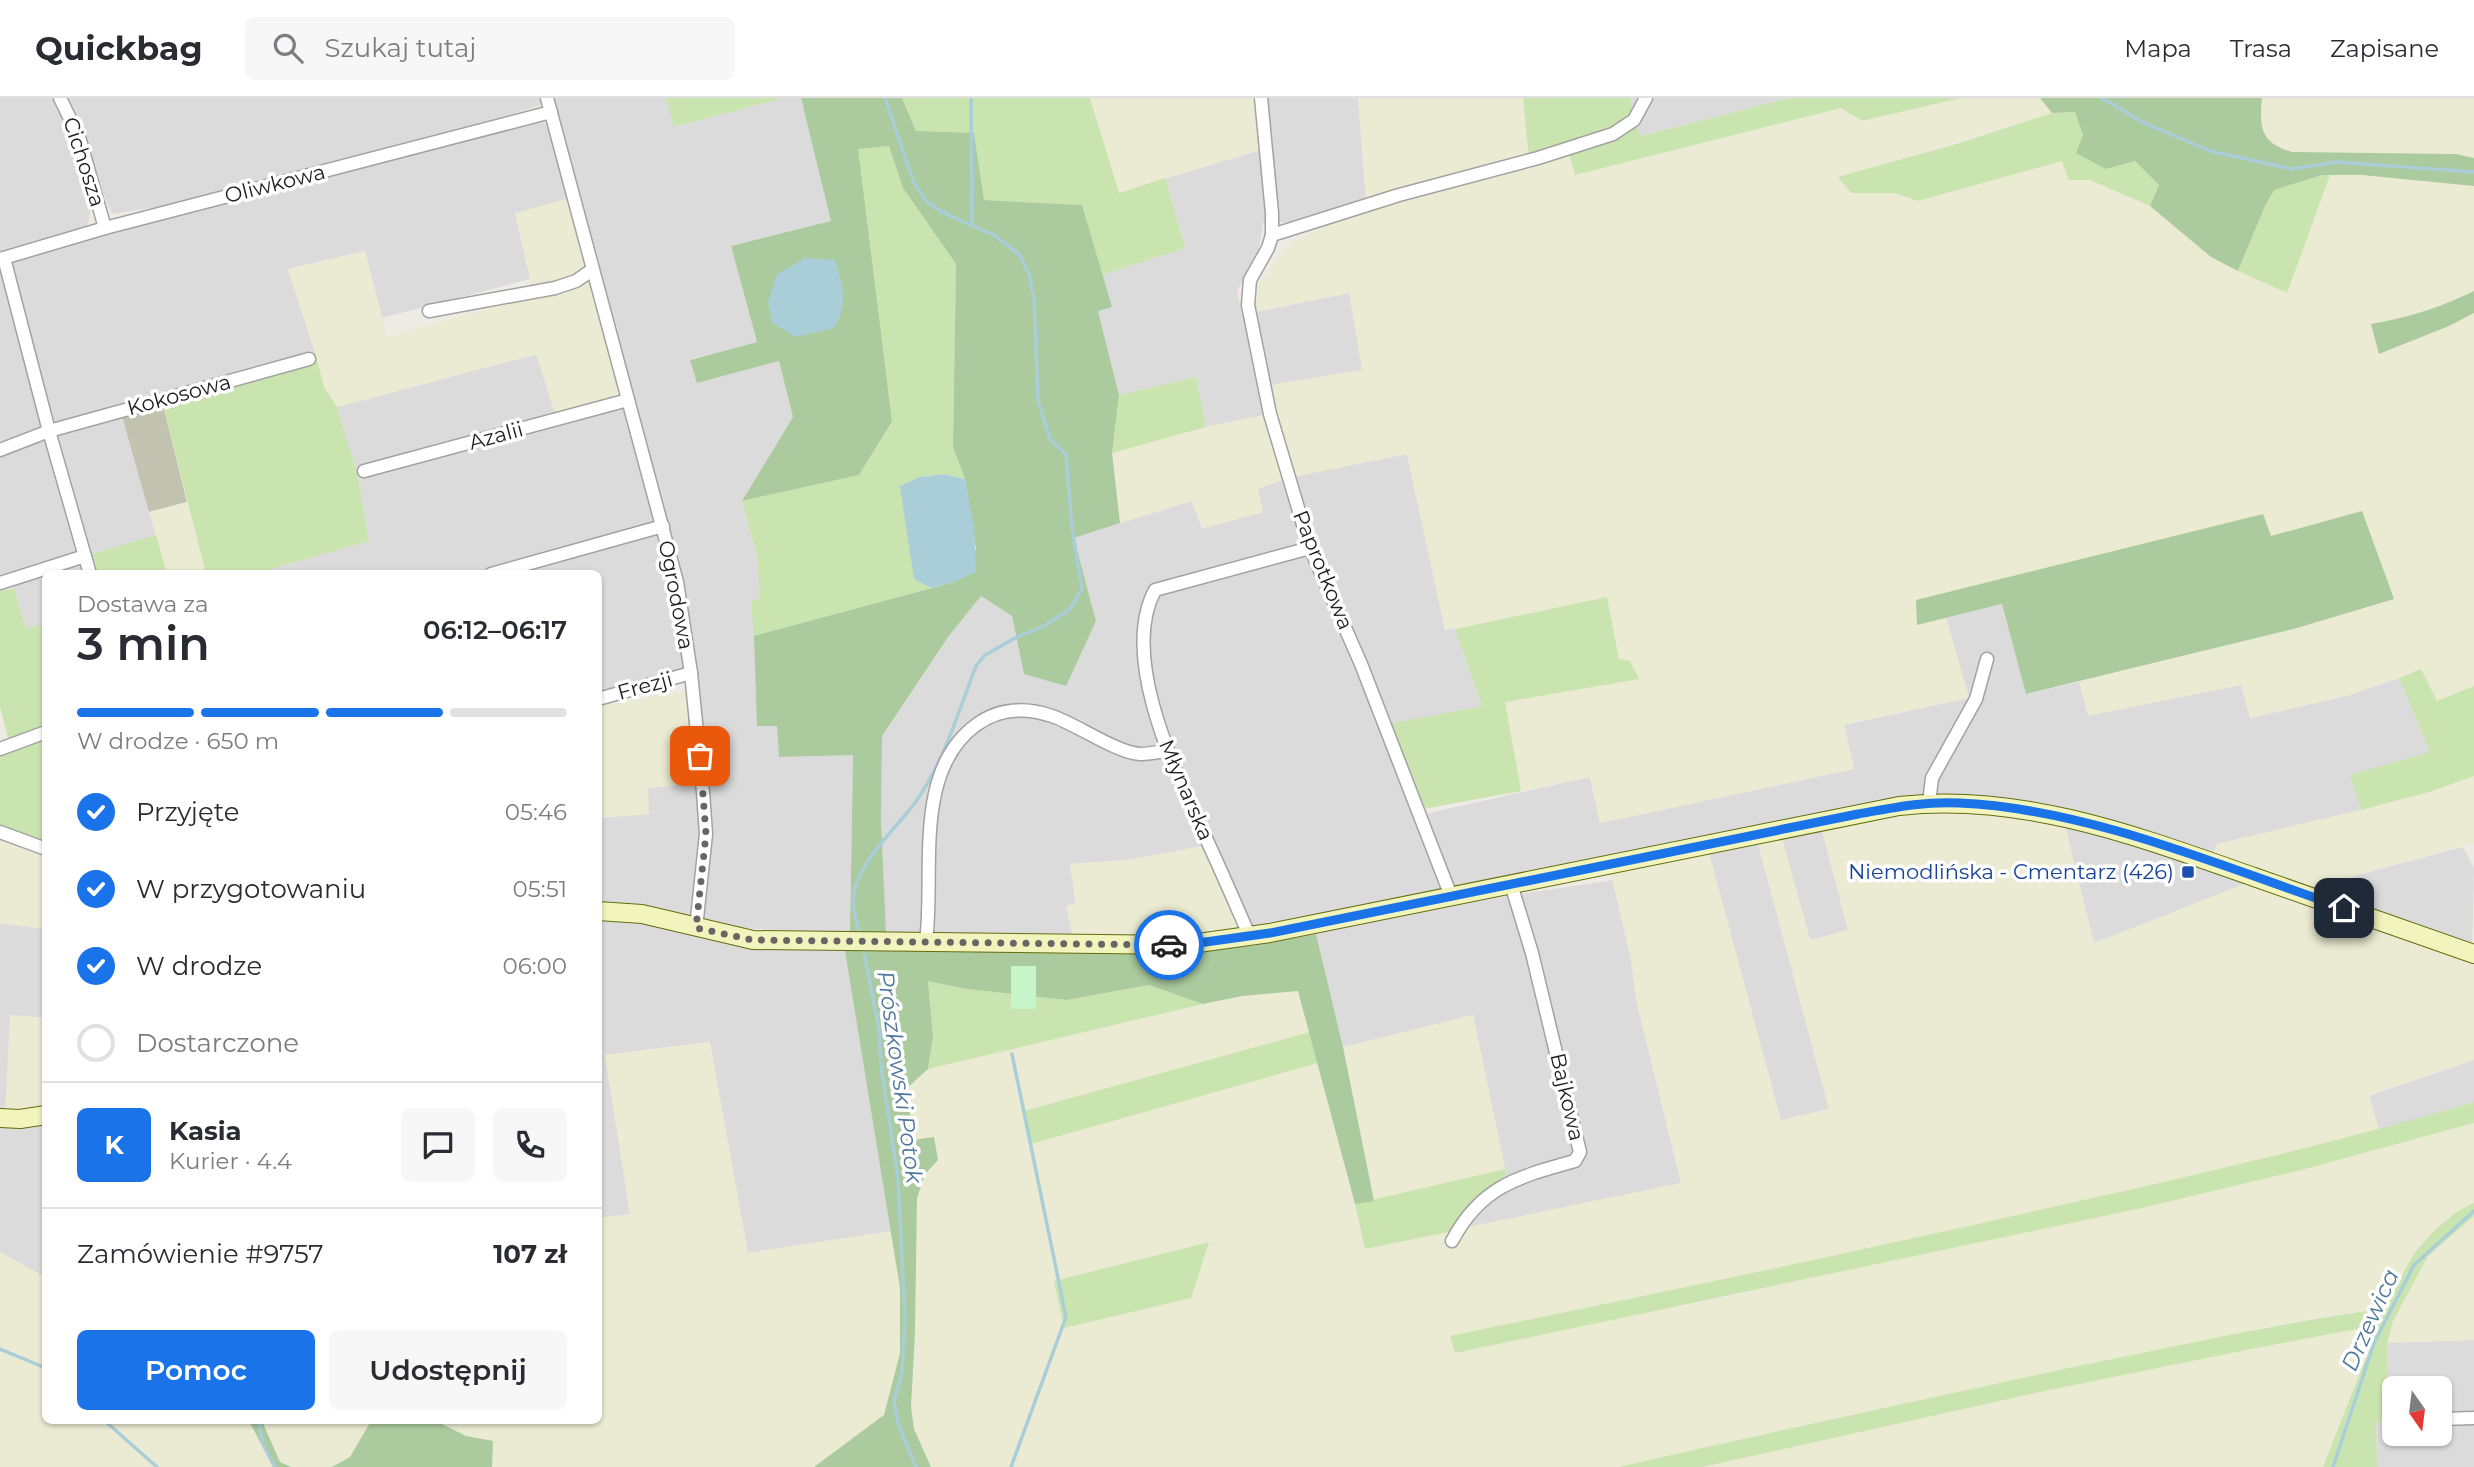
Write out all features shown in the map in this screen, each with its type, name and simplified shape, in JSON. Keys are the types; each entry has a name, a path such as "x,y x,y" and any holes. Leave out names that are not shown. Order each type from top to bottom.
{"main road":[{"path":"602,911 627,912 753,940 1184,945 1250,937 1885,809 1929,803 1995,806 2069,818 2206,860 2474,954"},
{"path":"0,1118 20,1119 42,1116"}],"street":[{"name":"Cichosza","path":"60,98 79,137 104,228"},
{"name":"Ogrodowa","path":"547,98 677,582 691,673 704,792 706,834 696,928"},
{"name":"Paprotkowa","path":"1261,98 1272,235 1268,248 1250,280 1248,313 1270,414 1310,548 1361,664 1451,897"},
{"path":"1272,235 1399,195 1538,158 1613,134 1634,120 1646,98"},
{"name":"Oliwkowa","path":"2,259 104,228 551,112"},
{"path":"2,259 89,570"},
{"path":"429,311 555,288 576,281 592,270"},
{"name":"Kokosowa","path":"0,450 49,432 309,359"},
{"name":"Azalii","path":"364,471 628,400"},
{"path":"505,570 663,526"},
{"name":"Młynarska","path":"1250,937 1166,751 1143,648 1146,622 1155,590 1310,548"},
{"path":"0,583 85,556"},
{"path":"1929,803 1932,778 1976,699 1987,659"},
{"name":"Frezji","path":"602,698 691,673"},
{"path":"926,941 927,862 934,798 943,769 965,733 983,719 1009,710 1027,710 1063,720 1137,754 1166,751"},
{"path":"0,749 42,733"},
{"path":"0,832 42,848"},
{"name":"Bajkowa","path":"1452,1241 1464,1219 1481,1199 1534,1172 1575,1161 1580,1152 1532,953 1511,884"},
{"path":"2452,1419 2474,1418"}],"shaded area":[{"path":"0,98 540,98 541,105 369,160 544,122 561,152 551,98 666,98 675,127 784,98 801,98 832,222 731,246 757,342 691,359 697,383 779,361 793,417 742,501 757,556 761,599 751,601 757,661 757,726 778,726 779,757 853,754 850,933 732,928 602,912 602,818 648,814 648,788 707,782 695,669 602,696 602,570 267,570 369,541 358,476 337,407 537,354 628,400 515,213 530,279 382,318 365,251 288,269 315,352 120,409 156,535 85,556 89,570 42,570 42,624 26,629 10,574 0,577","holes":["81,141 112,214 240,194 105,236 11,257 87,227 92,204"]},
{"path":"1090,98 1255,98 1260,150 1119,193"},
{"path":"1267,98 1358,98 1366,200 1297,222 1263,223 1259,248 1250,270 1237,290 1242,315 1349,293 1363,370 1265,386 1270,414 1206,427 1196,377 1119,395 1098,311 1112,306 1102,275 1185,248 1165,178 1272,147"},
{"path":"1358,98 1523,98 1529,160 1568,148 1575,175 1841,108 1862,121 1961,98 2040,98 2052,113 1838,178 1918,201 2062,161 2069,180 2090,180 2150,206 2211,257 2286,293 2330,175 2362,175 2474,186 2474,291 2457,300 2398,320 2372,324 2392,350 2474,313 2474,686 2437,701 2421,669 2350,695 2251,718 2241,685 2088,716 2079,682 2297,628 2394,599 2271,536 2262,514 1917,624 1946,618 1969,698 1844,724 1854,769 1600,823 1590,777 1521,791 1504,702 1633,680 1619,659 1607,597 1445,630 1407,454 1288,478 1258,488 1263,512 1204,528 1191,501 1120,523 1112,453 1206,427 1270,414 1265,386 1362,370 1349,293 1253,312 1259,284 1273,263 1294,242 1324,226 1368,210"},
{"path":"1631,98 1789,98 1640,136 1634,120"},
{"path":"2262,98 2474,98 2474,158 2456,154 2292,152 2275,147 2264,133 2260,120"},
{"path":"573,197 628,400 557,420 536,354 337,407 324,387 288,270 365,251 387,337 534,296 515,213"},
{"path":"161,397 187,502 149,512 120,409"},
{"path":"1407,454 1445,630 1455,629 1482,706 1416,816 1590,777 1600,823 1854,769 1844,725 1969,698 1946,618 2002,604 2026,694 2079,682 2088,715 2241,685 2250,718 2350,695 2399,678 2430,752 2351,775 2361,810 2217,844 2214,852 2143,839 2258,879 2094,944 2062,817 1820,823 1848,930 1810,940 1780,831 1756,836 1829,1109 1781,1121 1707,846 1252,926 1208,845 1128,860 1070,864 1076,904 1067,906 1074,943 924,932 886,932 881,819 882,736 948,637 981,596 1012,616 1024,674 1096,621 1074,537 1192,501 1204,528 1263,512 1257,489 1288,478"},
{"path":"187,502 205,570 166,570 149,512"},
{"path":"685,691 696,783 648,788 649,814 602,818 602,706"},
{"path":"2474,776 2474,843 2335,881 2316,889 2262,880 2474,954 2474,1060 2369,1095 2379,1130 2175,1180 1872,1248 1568,1312 1681,1307 2376,1150 2474,1123 2474,1203 2466,1205 2410,1260 2387,1308 2311,1318 1825,1420 1618,1467 931,1467 914,1429 911,1407 917,1197 925,1174 913,1140 907,1087 928,1069 1203,1004 1242,996 1298,991 1310,1032 1024,1111 1031,1143 1318,1063 1365,1248 1681,1183 1636,999 1631,960 1609,866 1707,846 1781,1120 1829,1109 1756,836 1780,831 1810,940 1848,930 1820,823 1899,806 2063,817 2094,943 2257,879 2239,872 2214,853 2217,844 2429,792","holes":["1208,1242 1191,1298 1064,1328 1054,1281"]},
{"path":"0,832 42,848 42,929 0,923"},
{"path":"1209,845 1239,929 1184,945 1074,943 1066,906 1076,903 1070,864 1128,860"},
{"path":"2463,847 2474,868 2472,953 2330,894 2335,881"},
{"path":"1613,880 1631,960 1636,999 1681,1183 1458,1230 1508,1183 1473,1015 1343,1047 1316,934 1456,904"},
{"path":"602,921 663,926 739,945 845,951 891,1231 747,1253 709,1042 605,1055 630,1214 602,1218"},
{"path":"0,923 42,928 42,1018 11,1015 5,1116 0,1118"},
{"path":"10,1015 42,1018 42,1115 5,1116"},
{"path":"1473,1015 1505,1169 1374,1201 1343,1047"},
{"path":"710,1042 748,1253 891,1231 900,1288 900,1353 884,1415 814,1467 492,1467 493,1441 466,1436 442,1424 602,1424 602,1218 630,1214 605,1055"},
{"path":"2474,1060 2474,1102 2379,1130 2369,1096"},
{"path":"42,1123 42,1275 0,1252 0,1126"},
{"path":"2474,1216 2474,1340 2387,1343 2393,1321 2428,1256"},
{"path":"0,1252 42,1275 42,1424 251,1424 273,1467 0,1467"},
{"path":"2379,1327 2323,1467 1702,1467 2040,1392 2246,1350"},
{"path":"2474,1340 2474,1467 2377,1467 2376,1422 2382,1422 2382,1446 2452,1446 2452,1376 2388,1376 2387,1343"},
{"path":"263,1424 369,1424 350,1457 332,1467 291,1467 280,1462"}],"green space":[{"path":"666,98 784,98 674,127"},
{"path":"801,98 902,98 916,131 974,133 984,200 1082,205 1112,307 1098,311 1119,395 1112,453 1120,523 1074,538 1096,621 1066,686 1024,674 1012,616 981,596 948,637 882,736 881,819 886,932 850,933 853,755 779,757 777,726 757,726 754,636 954,582 976,549 965,479 953,447 956,264 903,188 889,146 858,149 892,422 859,475 742,501 793,417 779,361 697,383 690,360 757,342 731,246 831,221"},
{"path":"902,98 1090,98 1119,193 1165,178 1185,248 1102,275 1082,205 984,200 974,134 916,131"},
{"path":"1523,98 1631,98 1634,120 1641,136 1789,98 1961,98 1862,121 1841,108 1575,175 1568,149 1529,160"},
{"path":"2040,98 2262,98 2261,118 2264,133 2282,148 2292,152 2456,154 2474,158 2474,186 2362,175 2322,175 2274,190 2238,271 2211,257 2150,206 2159,185 2135,161 2106,169 2076,153 2083,135 2075,112 2052,113"},
{"path":"2075,112 2083,135 2106,169 2135,161 2159,185 2150,206 2090,180 2069,180 2062,161 1918,201 1894,193 1851,193 1838,177 1956,144 2052,113"},
{"path":"889,146 903,188 956,264 953,447 965,479 943,474 920,477 909,537 914,579 931,588 754,636 751,601 760,598 757,556 742,501 859,475 892,423 857,149"},
{"path":"2330,175 2287,293 2238,271 2274,190"},
{"path":"2474,291 2474,313 2379,354 2371,324 2424,311"},
{"path":"315,352 324,387 337,407 358,476 369,541 267,570 205,570 161,397"},
{"path":"1196,377 1206,427 1112,453 1119,395"},
{"path":"2362,511 2394,599 2297,628 2026,694 2002,604 1917,625 1916,600 2263,514 2271,536"},
{"path":"156,535 166,570 89,570 85,556"},
{"path":"14,588 26,629 42,624 42,848 0,832 0,749 10,745 0,707 0,591"},
{"path":"1607,597 1619,659 1630,661 1639,679 1505,702 1521,791 1424,809 1384,725 1482,706 1455,629"},
{"path":"2421,669 2437,701 2474,686 2474,776 2429,792 2361,810 2350,775 2430,752 2399,678"},
{"path":"1316,934 1343,1047 1374,1201 1355,1204 1298,991 1242,996 1203,1004 1149,985 1067,1000 967,989 928,981 933,1036 928,1069 907,1088 913,1140 934,1137 938,1160 925,1174 917,1198 911,1407 914,1429 931,1467 814,1467 884,1415 900,1353 900,1288 845,951 935,951 1074,943 1252,946"},
{"path":"1011,966 1036,966 1036,1009 1011,1009"},
{"path":"928,980 967,989 1067,1000 1149,985 1203,1004 928,1069 933,1035"},
{"path":"1310,1032 1318,1063 1031,1144 1024,1111"},
{"path":"2474,1102 2474,1123 2301,1170 2142,1208 1455,1353 1450,1336 2152,1185 2314,1146"},
{"path":"1505,1169 1508,1183 1458,1230 1365,1249 1355,1204"},
{"path":"2474,1203 2474,1216 2428,1256 2393,1321 2387,1343 2388,1376 2382,1376 2382,1423 2376,1423 2377,1467 2323,1467 2378,1327 2246,1350 2040,1392 1702,1467 1618,1467 2144,1352 2387,1308 2409,1262 2421,1246 2447,1220"},
{"path":"1209,1242 1191,1298 1064,1328 1054,1281"},
{"path":"251,1424 263,1424 280,1462 291,1467 273,1467"},
{"path":"369,1424 442,1424 466,1436 493,1441 492,1467 332,1467 350,1457"}],"water":[{"path":"805,258 835,260 842,287 842,311 834,328 795,337 772,323 768,302 777,274"},
{"path":"943,474 965,479 974,526 976,572 931,588 914,579 900,486 920,477"}],"waterway":[{"name":"Prószkowski Potok","path":"860,936 853,899 860,876 874,853 927,785 950,735 976,666 985,655 1044,626 1070,609 1082,589 1072,528 1066,454 1050,439 1038,401 1034,299 1029,274 1019,254 994,235 946,214 927,202 914,183 885,98"},
{"path":"971,98 972,225"},
{"path":"2102,98 2142,122 2210,151 2292,169 2336,162 2474,172"},
{"name":"Prószkowski Potok","path":"863,947 879,1030 881,1066 898,1178 905,1318 902,1372 894,1401 898,1424 916,1467"},
{"path":"1011,1467 1066,1317 1012,1054"},
{"name":"Drzewica","path":"2333,1467 2374,1343 2414,1265 2474,1211"},
{"path":"0,1349 42,1366"},
{"path":"108,1424 157,1467"},
{"path":"259,1424 262,1442 275,1467"}],"way so far":[{"path":"700,756 706,834 696,928 753,940 1169,945"}],"place":[{"name":"Niemodlińska - Cmentarz (426)","path":"2188,872"}],"route":[{"path":"1169,945 1250,937 1858,814 1929,803 1995,806 2069,818 2206,860 2344,908"}]}
